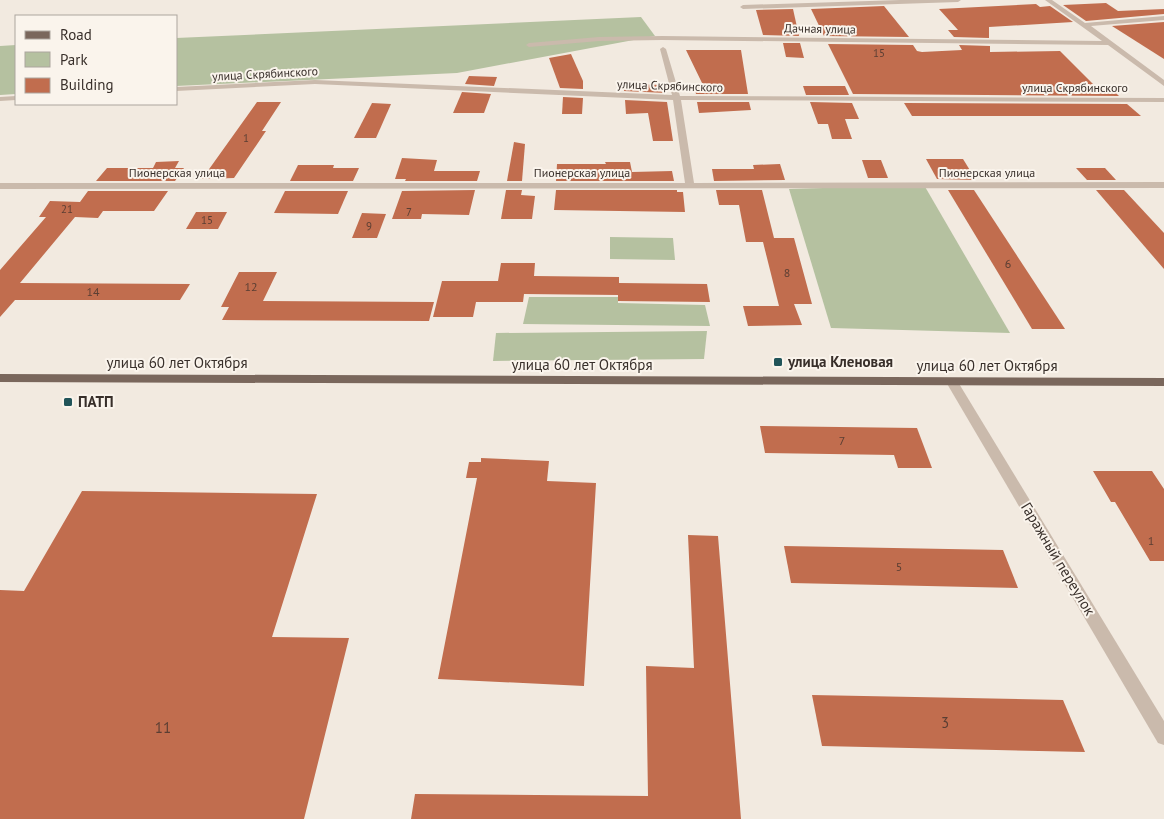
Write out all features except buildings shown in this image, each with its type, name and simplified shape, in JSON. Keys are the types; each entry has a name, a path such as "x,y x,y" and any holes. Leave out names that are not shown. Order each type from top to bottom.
{"main road":[{"name":"улица 60 лет Октября","path":"0,378 1164,382"}],"street":[{"path":"743,8 958,0"},
{"path":"1048,0 1110,43 1164,84"},
{"path":"1085,25 1164,18"},
{"name":"Дачная улица","path":"530,45 600,39 655,38 1110,43"},
{"path":"663,49 677,98 690,185"},
{"name":"улица Скрябинского","path":"178,90 315,82 677,98 1164,100"},
{"path":"0,99 15,98"},
{"name":"Пионерская улица","path":"0,186 1164,185"},
{"name":"Гаражный переулок","path":"952,382 1164,737"}],"green space":[{"path":"641,17 655,36 457,73 178,86 178,38"},
{"path":"15,45 15,94 0,95 0,46"},
{"path":"924,185 1010,333 831,328 789,189"},
{"path":"610,237 673,238 675,260 610,259"},
{"path":"529,297 618,297 618,303 705,305 710,326 523,324"},
{"path":"707,331 704,359 493,361 496,333"}],"place":[{"name":"улица Кленовая","path":"778,362"},
{"name":"ПАТП","path":"68,402"}]}
